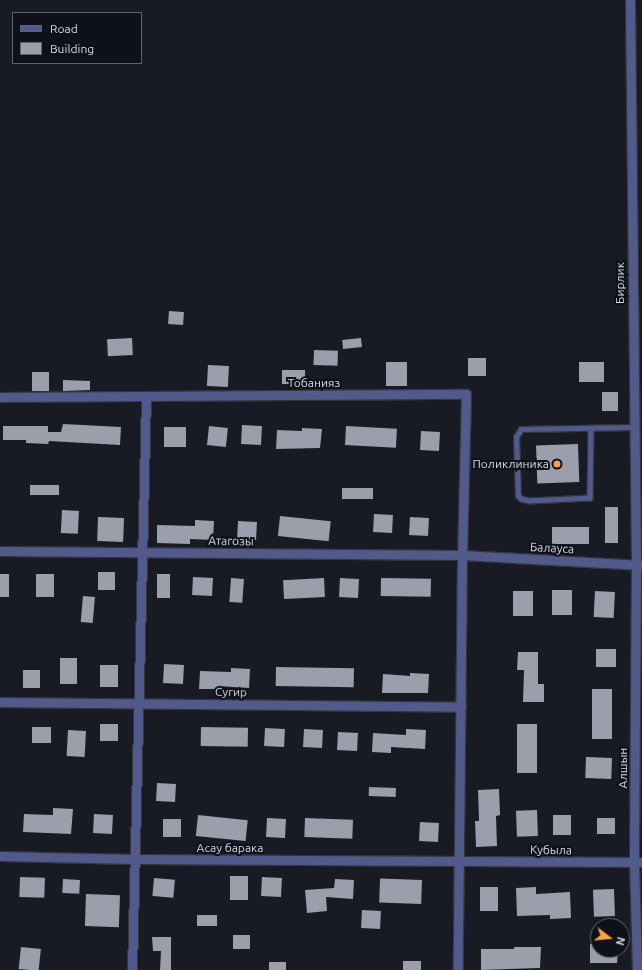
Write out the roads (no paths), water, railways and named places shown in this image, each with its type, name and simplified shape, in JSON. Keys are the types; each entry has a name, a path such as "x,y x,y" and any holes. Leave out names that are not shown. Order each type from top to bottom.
{"street":[{"name":"Бирлик","path":"630,0 633,428 639,565"},
{"name":"Тобанияз","path":"0,397 466,394 462,555"},
{"path":"132,970 146,396"},
{"name":"Атагозы","path":"0,551 462,555"},
{"path":"458,970 462,555"},
{"name":"Балауса","path":"462,555 639,565"},
{"name":"Алшын","path":"637,970 639,565"},
{"name":"Сугир","path":"0,702 461,707"},
{"name":"Асау барака","path":"0,856 135,859 460,861"},
{"name":"Кубыла","path":"460,861 638,862"}],"lane":[{"path":"591,428 590,498 529,501 521,499 518,488 518,431 521,429 591,428 633,428"}],"place":[{"name":"Поликлиника","path":"557,464"}]}
